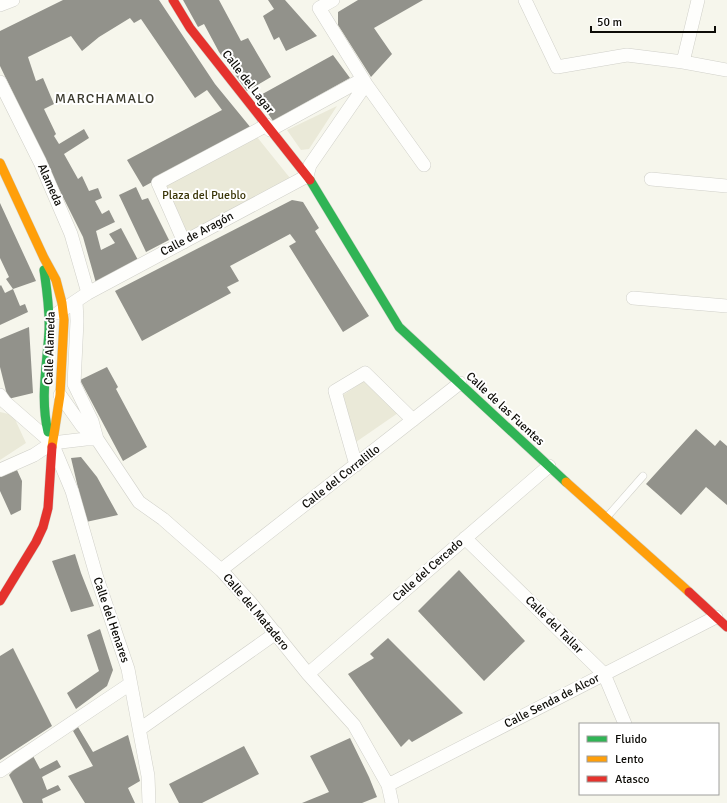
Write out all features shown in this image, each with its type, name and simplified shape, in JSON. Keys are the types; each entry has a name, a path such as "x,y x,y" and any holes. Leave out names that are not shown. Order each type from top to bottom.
{"street":[{"path":"0,5 13,0"},
{"name":"Calle del Lagar","path":"173,0 190,28 307,176"},
{"path":"333,0 319,8 364,81 424,166"},
{"path":"525,0 557,67 627,55 682,62 727,70"},
{"path":"682,62 698,0"},
{"path":"184,242 158,182 364,81"},
{"path":"307,176 310,165 364,81"},
{"name":"Alameda","path":"0,82 40,162 71,234 88,293"},
{"name":"Calle Alameda","path":"0,163 44,258 57,280 44,404 46,423 52,448"},
{"name":"Calle de Aragón","path":"54,312 307,176"},
{"name":"Calle de las Fuentes","path":"307,176 400,327 548,466 727,627"},
{"path":"651,179 727,186"},
{"name":"Calle Alameda","path":"44,258 56,331 53,388 60,395 52,448"},
{"path":"633,298 727,306"},
{"name":"Calle del Matadero","path":"76,300 77,321 74,384 92,421 97,439"},
{"path":"356,465 335,391 365,373 413,420"},
{"name":"Calle del Corralillo","path":"221,570 460,383"},
{"path":"0,395 5,402 52,448 48,508 43,527 36,542 0,601"},
{"name":"Calle del Matadero","path":"60,395 82,426 97,439 139,502 164,519 221,570 276,633 308,674 354,725 388,785 392,803"},
{"path":"0,470 52,448 86,439 97,439"},
{"name":"Calle del Henares","path":"52,448 64,471 76,504 97,578 128,669 148,776 149,803"},
{"name":"Calle del Cercado","path":"308,674 548,466"},
{"name":"Calle del Tallar","path":"465,538 604,674 625,723"},
{"name":"Calle Senda de Alcor","path":"388,785 716,617"},
{"path":"140,728 276,633"},
{"path":"0,770 130,684"}],"lane":[{"path":"606,518 643,476"}],"green space":[{"path":"337,106 309,149 301,150 287,130"},
{"name":"Plaza del Pueblo","path":"257,137 290,178 187,235 165,186"},
{"path":"364,381 398,413 356,442 343,395"},
{"path":"0,412 13,415 26,443 0,460"}],"building":[{"path":"63,0 159,0 215,84 251,128 143,187 127,160 222,110 207,90 195,98 141,19 134,23 130,18 99,37 82,51 71,36 28,57 36,81 43,78 54,104 44,109 56,134 54,136 59,144 84,129 89,138 64,154 78,179 82,176 89,191 98,188 102,198 95,201 102,214 109,210 115,222 96,231 101,250 115,243 109,234 121,228 138,260 96,283 83,237 0,66 0,31"},
{"path":"183,0 219,0 241,41 248,38 271,77 247,91 219,52 204,24 198,27"},
{"path":"268,0 285,0 317,36 286,51 279,37 274,40 263,16 274,9"},
{"path":"358,0 423,0 374,28 392,54 371,77 338,25 338,12"},
{"path":"333,55 350,78 273,121 257,97"},
{"path":"136,187 142,200 148,198 169,240 146,252 119,195"},
{"path":"292,200 303,202 319,228 315,231 369,316 343,332 289,246 296,242 290,234 230,266 239,281 227,287 231,293 142,341 115,291"},
{"path":"0,203 36,281 13,289 6,279 9,277 0,258"},
{"path":"1,285 5,293 13,289 20,306 25,304 28,312 0,325 0,286"},
{"path":"29,327 33,393 8,399 0,367 0,339"},
{"path":"107,367 118,387 116,389 147,447 123,461 80,380"},
{"path":"696,429 715,446 720,440 727,446 727,505 706,487 681,515 646,484"},
{"path":"81,457 97,477 118,515 86,522 71,458"},
{"path":"17,470 22,481 21,510 11,515 0,491 0,477"},
{"path":"75,554 94,606 71,612 52,561"},
{"path":"459,570 525,641 484,681 418,611"},
{"path":"100,629 113,670 107,686 76,709 67,693 99,671 87,635"},
{"path":"388,638 463,713 412,742 409,739 401,747 348,674 374,658 370,654"},
{"path":"13,648 52,726 0,760 0,656"},
{"path":"78,727 93,752 128,735 140,781 128,788 135,803 85,803 68,776 93,766 73,731"},
{"path":"350,738 377,797 362,803 302,803 329,792 310,756"},
{"path":"244,746 259,774 202,803 179,803 169,784"},
{"path":"32,754 40,769 57,760 61,767 42,777 47,790 58,785 61,790 42,799 43,803 23,803 9,775 24,759"}],"traffic: fast":[{"path":"310,180 399,327 566,482"},
{"path":"44,270 49,316 44,394 44,407 48,432"}],"traffic: slow":[{"path":"0,163 44,258 56,280 62,303 64,320 60,395 52,447"},
{"path":"566,482 689,592"}],"traffic: jam":[{"path":"173,0 190,28 310,180"},
{"path":"0,601 36,542 43,527 48,508 52,447"},
{"path":"689,592 727,627"}],"district":[{"name":"MARCHAMALO","path":"105,98"}]}
